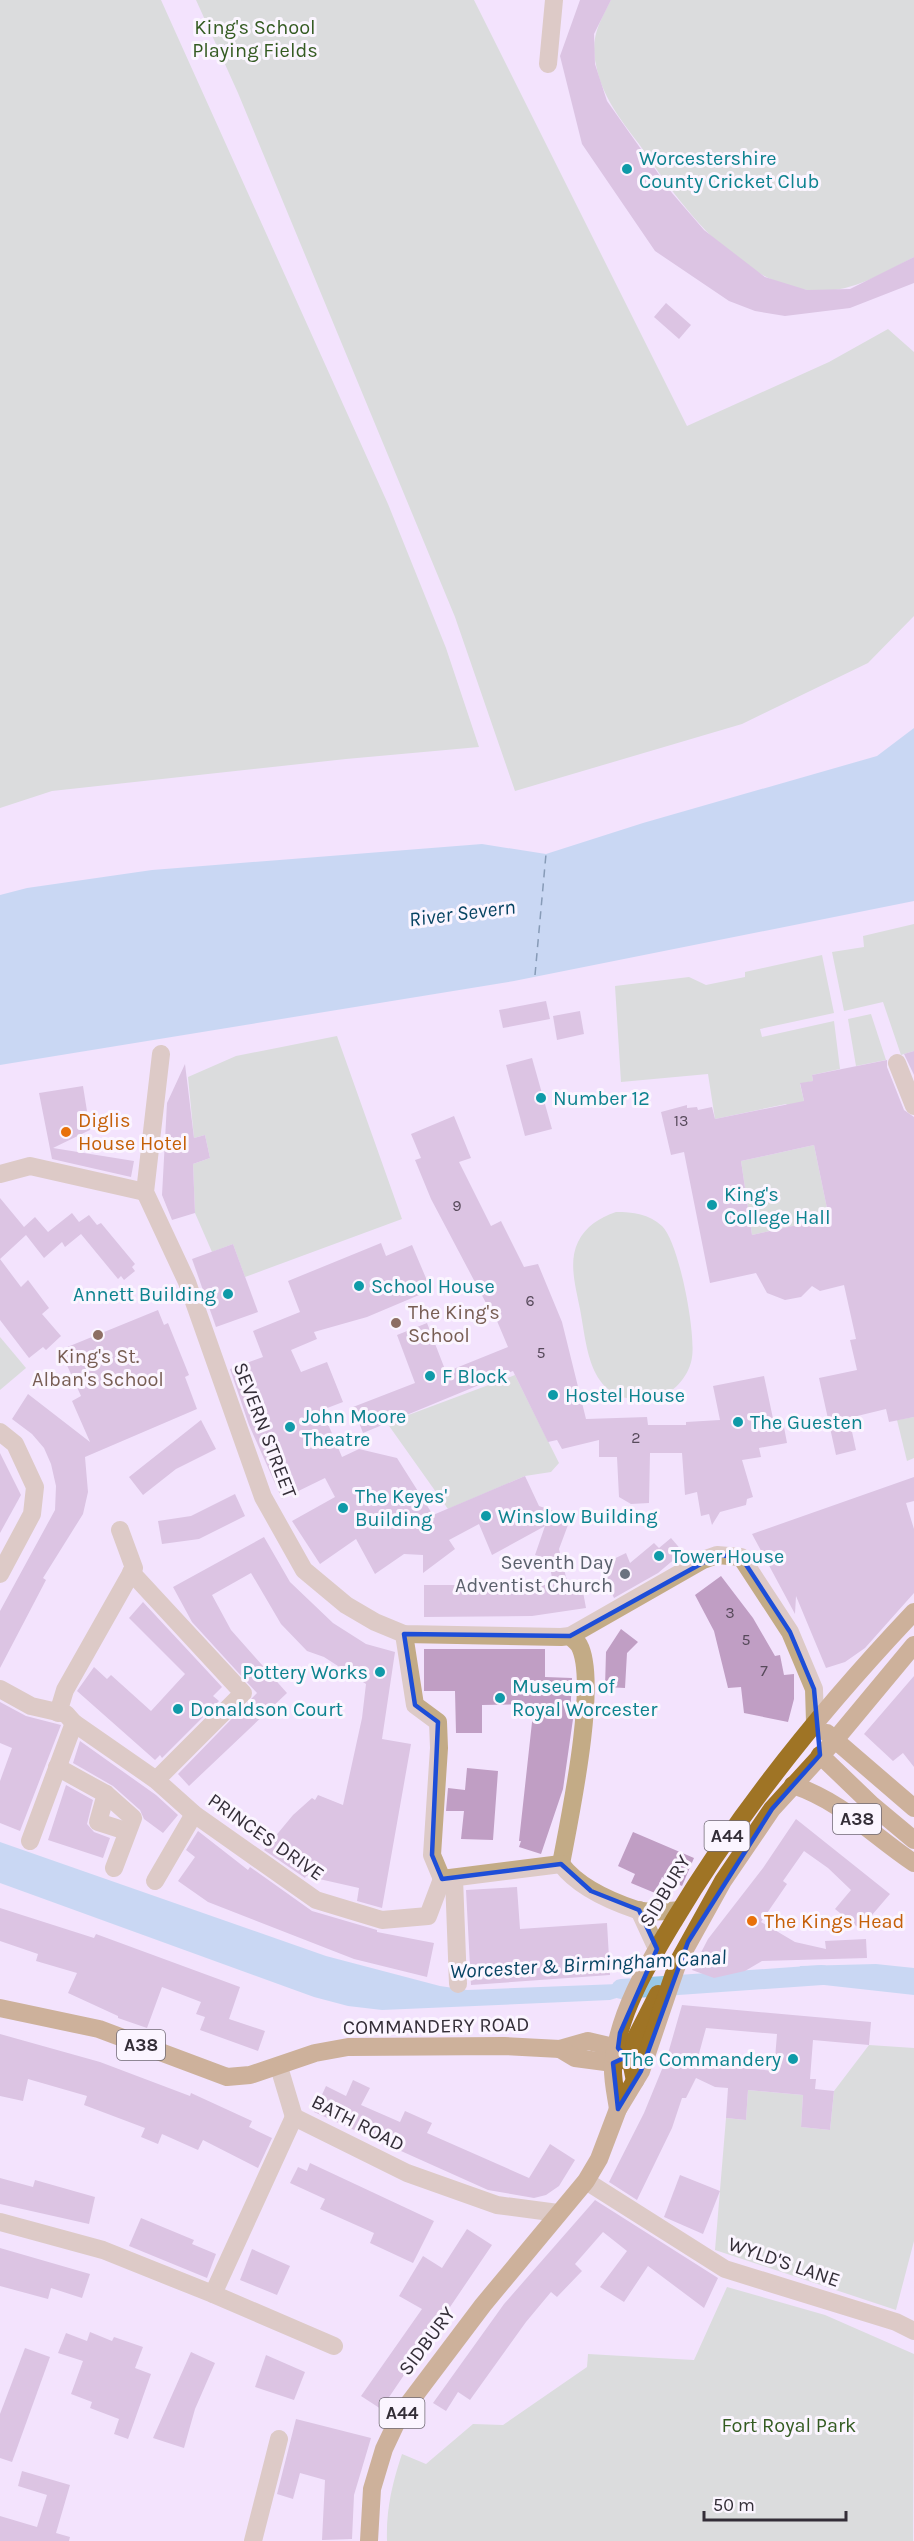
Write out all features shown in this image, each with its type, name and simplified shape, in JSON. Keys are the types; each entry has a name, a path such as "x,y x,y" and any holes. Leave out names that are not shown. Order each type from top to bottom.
{"main road":[{"name":"A44","path":"815,1722 914,1612"},
{"name":"A44","path":"614,2053 640,2028 658,2002 723,1881 772,1809 835,1740 912,1649"},
{"name":"A38","path":"815,1722 914,1808"},
{"path":"815,1722 820,1755"},
{"name":"SIDBURY","path":"618,2109 614,2053 628,2006 654,1954 712,1857 815,1722"},
{"name":"A38","path":"820,1755 872,1805 914,1840"},
{"name":"A38","path":"793,1785 821,1795 847,1811 914,1863"},
{"name":"SIDBURY","path":"369,2541 372,2489 388,2440 400,2415 483,2305 586,2181 599,2159 618,2109 635,2081 654,2038 658,2002"},
{"name":"A38","path":"0,2008 99,2029 227,2077 250,2075 279,2067"},
{"name":"COMMANDERY ROAD","path":"279,2067 315,2053 348,2047 504,2046 560,2049 588,2041 614,2053"},
{"path":"614,2053 632,2066 635,2081"}],"street":[{"path":"548,64 554,0"},
{"path":"0,1174 30,1167 146,1192 161,1054"},
{"path":"897,1063 914,1106"},
{"name":"SEVERN STREET","path":"146,1192 187,1282 263,1497 304,1570 346,1605 375,1622 404,1634 525,1638 570,1636 703,1560 717,1555 730,1554 741,1557 790,1632 814,1689 815,1722"},
{"path":"0,1432 15,1444 34,1487 32,1514 0,1574"},
{"path":"120,1530 133,1570 243,1693 156,1780"},
{"path":"58,1713 65,1690 133,1570"},
{"path":"404,1634 414,1705 438,1722 439,1748 432,1855 448,1879 458,1984"},
{"path":"570,1636 579,1644 584,1659 585,1712 561,1864 571,1878 591,1891 639,1910 680,1910"},
{"name":"PRINCES DRIVE","path":"0,1689 30,1706 66,1714 74,1723 156,1780 194,1814 316,1900 382,1920 428,1917 448,1879"},
{"path":"30,1840 74,1723"},
{"path":"57,1767 106,1794 133,1818 126,1831 114,1868"},
{"path":"106,1794 98,1822 126,1831"},
{"path":"154,1881 194,1814"},
{"path":"448,1879 561,1864"},
{"path":"639,1910 654,1954"},
{"name":"BATH ROAD","path":"279,2067 294,2117 407,2173 497,2205 558,2214"},
{"path":"213,2294 294,2117"},
{"name":"WYLD'S LANE","path":"586,2181 725,2269 896,2322 914,2331"},
{"path":"0,2222 103,2250 334,2346"},
{"path":"253,2541 265,2458 279,2439"}],"highlighted area":[{"path":"717,1555 741,1557 790,1632 814,1689 820,1755 772,1809 688,1942 641,2071 618,2109 613,2063 626,2057 618,2048 620,2033 657,1949 639,1910 591,1891 561,1864 442,1879 432,1855 438,1722 415,1705 404,1634 570,1636"}],"green space":[{"path":"0,0 161,0 388,504 446,648 479,747 52,791 0,808"},
{"name":"King's School Playing Fields","path":"196,0 474,0 687,426 829,362 888,329 914,352 914,616 868,663 742,724 515,791 455,617 238,93"},
{"path":"611,0 914,0 914,257 888,271 849,287 821,291 780,283 754,270 731,254 690,213 671,190 607,97 599,76 594,47 599,24"},
{"path":"914,924 914,1051 901,1055 883,1002 844,1011 832,952 864,947 863,936"},
{"path":"822,955 834,1013 760,1029 762,1037 834,1021 840,1069 812,1075 813,1081 800,1084 810,1127 786,1104 715,1119 708,1074 621,1082 615,986 689,977 706,985 745,977 745,972"},
{"path":"871,1014 886,1060 856,1066 848,1019"},
{"path":"337,1036 402,1219 245,1277 233,1244 212,1252 195,1213 193,1164 210,1158 205,1135 194,1138 188,1077 236,1056"},
{"path":"814,1145 829,1218 752,1235 741,1161"},
{"path":"616,1212 641,1214 662,1226 668,1235 680,1268 689,1309 693,1345 691,1363 685,1376 676,1386 665,1395 653,1400 632,1399 617,1395 606,1387 592,1365 585,1337 574,1275 575,1250 581,1236 589,1227"},
{"path":"0,1337 26,1368 0,1390"},
{"path":"515,1375 559,1463 551,1472 525,1476 448,1509 387,1423"},
{"path":"914,1417 914,1458 907,1461 897,1420"},
{"path":"869,2045 914,2048 914,2241 896,2310 715,2250 726,2118 746,2120 748,2090 803,2095 801,2127 830,2130 834,2091"},
{"name":"Fort Royal Park","path":"727,2287 825,2315 914,2354 913,2541 387,2541 390,2497 402,2454 426,2464 473,2424 503,2425 587,2367 588,2354 694,2360"}],"water":[{"name":"River Severn","path":"914,728 914,901 514,981 0,1065 0,895 27,888 152,870 482,844 546,854 643,823 877,756"},
{"path":"0,1842 326,1956 440,1986 467,1990 618,1984 649,1988 610,2000 382,2010 348,2006 314,1997 0,1883"},
{"path":"876,1964 914,1968 914,1995 797,1982 800,1966"}],"building":[{"name":"Worcestershire County Cricket Club","path":"580,0 611,0 594,34 595,64 607,101 672,193 704,230 765,277 807,290 850,289 914,257 914,283 850,308 785,316 755,311 729,301 655,251 582,144 560,56"},
{"path":"666,303 691,325 679,339 654,317"},
{"path":"546,1001 550,1019 503,1028 499,1010"},
{"path":"580,1011 584,1034 557,1040 553,1016"},
{"path":"914,1051 914,1075 904,1054"},
{"path":"532,1058 552,1129 525,1136 506,1065"},
{"path":"887,1060 887,1067 904,1110 914,1117 914,1417 889,1422 886,1409 849,1418 856,1450 836,1455 819,1378 857,1370 850,1340 856,1339 844,1285 820,1291 812,1286 801,1297 785,1300 767,1293 756,1273 710,1283 684,1152 671,1155 661,1112 687,1105 687,1108 697,1107 698,1110 712,1107 715,1119 804,1101 800,1083 813,1081 812,1075","holes":["814,1145 829,1218 752,1235 741,1161"]},
{"path":"185,1064 194,1138 205,1135 210,1158 193,1164 195,1213 172,1220 162,1195 167,1103"},
{"name":"Diglis House Hotel","path":"83,1086 90,1130 53,1148 134,1161 131,1177 52,1159 39,1093"},
{"path":"454,1116 471,1158 459,1162 491,1226 501,1221 524,1267 538,1264 562,1322 586,1419 647,1417 648,1425 686,1425 686,1422 720,1420 713,1386 764,1376 775,1428 784,1427 787,1443 759,1448 761,1457 742,1460 753,1497 747,1499 746,1505 720,1512 712,1525 709,1514 701,1516 697,1492 685,1495 682,1453 650,1453 649,1503 631,1504 619,1497 617,1457 599,1457 599,1440 562,1449 557,1440 548,1442 513,1371 363,1433 353,1407 415,1383 397,1335 427,1323 446,1372 508,1347 489,1302 486,1303 431,1199 415,1160 421,1158 411,1134"},
{"path":"0,1198 24,1227 35,1217 48,1232 72,1213 79,1222 89,1215 97,1225 101,1223 135,1264 132,1267 135,1271 124,1280 121,1276 118,1279 81,1234 65,1247 62,1242 44,1258 26,1235 0,1259"},
{"path":"381,1243 386,1256 412,1245 431,1290 367,1317 314,1332 317,1339 291,1350 301,1372 327,1362 343,1402 322,1410 342,1457 359,1449 397,1458 433,1515 525,1476 539,1506 571,1517 559,1549 568,1585 581,1581 586,1608 532,1616 424,1617 424,1585 553,1585 549,1559 535,1555 545,1526 492,1555 479,1524 449,1540 455,1549 423,1573 423,1555 404,1554 375,1574 356,1539 320,1564 292,1521 335,1497 325,1478 282,1499 249,1425 230,1369 263,1357 253,1331 300,1312 288,1281"},
{"name":"Annett Building","path":"233,1244 258,1312 216,1327 192,1259"},
{"path":"0,1259 21,1287 28,1280 49,1308 42,1314 61,1336 46,1350 43,1347 29,1358 0,1320"},
{"path":"158,1310 164,1325 168,1323 189,1375 185,1377 197,1409 85,1457 88,1492 83,1514 43,1578 46,1580 0,1668 0,1611 55,1510 56,1486 51,1464 44,1448 32,1434 12,1419 28,1394 90,1442 72,1401 81,1396 60,1350"},
{"path":"201,1420 216,1449 176,1469 143,1495 129,1477"},
{"path":"0,1453 21,1495 0,1533"},
{"path":"914,1477 914,1501 906,1503 914,1529 914,1593 865,1648 845,1662 826,1668 796,1596 795,1614 752,1534"},
{"path":"235,1494 245,1516 199,1539 162,1544 158,1521 191,1516"},
{"path":"264,1537 290,1582 333,1623 366,1644 395,1652 382,1739 411,1744 382,1908 357,1901 359,1888 306,1876 305,1878 264,1850 293,1815 312,1798 315,1800 318,1795 343,1805 362,1718 366,1684 324,1657 307,1651 281,1624 251,1573 212,1595 231,1630 287,1693 189,1786 178,1774 257,1693 192,1622 173,1587"},
{"path":"671,1538 683,1552 658,1573 614,1598 599,1566 626,1553 630,1563 654,1543 659,1548"},
{"path":"721,1576 753,1618 775,1656 780,1655 784,1675 794,1674 794,1699 788,1722 744,1713 741,1687 728,1688 714,1631 695,1595"},
{"name":"Donaldson Court","path":"143,1602 222,1687 213,1696 219,1701 162,1758 160,1755 155,1760 77,1691 94,1667 107,1679 111,1675 151,1711 185,1674 129,1618"},
{"path":"621,1629 638,1642 627,1653 625,1688 605,1687 606,1652"},
{"path":"424,1649 545,1649 545,1677 572,1678 570,1719 573,1719 563,1789 541,1854 519,1847 534,1704 482,1705 482,1733 456,1733 455,1691 424,1691"},
{"path":"914,1676 914,1767 903,1753 893,1761 864,1734"},
{"path":"0,1702 26,1716 61,1725 20,1831 0,1823 0,1781 12,1748 0,1743"},
{"path":"80,1741 156,1795 178,1815 163,1833 144,1819 140,1810 113,1786 73,1763"},
{"path":"467,1768 498,1771 493,1840 461,1839 464,1811 446,1811 448,1788 465,1790"},
{"path":"66,1785 93,1800 87,1824 94,1832 110,1838 103,1858 48,1840"},
{"path":"796,1819 890,1894 860,1929 835,1909 851,1890 828,1868 804,1851 783,1881 787,1884 761,1922 795,1942 826,1949 825,1941 866,1939 867,1958 762,1961 745,1971 714,1978 692,1970 708,1939 763,1868"},
{"path":"198,1831 248,1870 250,1867 312,1911 377,1930 377,1932 434,1943 427,1977 354,1959 208,1902 178,1881 195,1857 186,1850"},
{"path":"633,1832 694,1858 682,1886 662,1877 655,1893 631,1883 635,1874 618,1866"},
{"path":"517,1887 520,1929 607,1923 610,1975 471,1985 466,1890"},
{"path":"0,1908 94,1938 96,1934 240,1987 229,2019 265,2031 258,2051 200,2030 205,2017 196,2014 201,2002 162,1987 147,2028 118,2018 68,1993 77,1973 36,1961 38,1954 0,1941"},
{"path":"682,2005 871,2022 869,2045 813,2040 810,2079 816,2079 815,2089 834,2091 830,2130 801,2127 803,2095 748,2090 746,2120 726,2118 728,2088 715,2087 696,2078 686,2098 682,2098 672,2128 637,2200 609,2182 644,2113 667,2057","holes":["706,2028 777,2034 774,2071 697,2061"]},
{"path":"0,2034 100,2062 190,2096 191,2093 252,2121 249,2127 272,2138 258,2168 203,2140 198,2150 162,2134 158,2144 141,2137 145,2128 84,2105 87,2096 28,2079 23,2101 0,2096"},
{"path":"353,2080 370,2088 361,2105 400,2122 405,2111 432,2123 427,2133 529,2178 550,2144 575,2160 559,2186 546,2195 534,2198 488,2190 314,2112 326,2086 346,2096"},
{"path":"310,2163 434,2221 413,2263 370,2243 374,2233 320,2209 325,2199 290,2183 298,2167 307,2171"},
{"path":"680,2175 720,2191 703,2234 664,2217"},
{"path":"0,2178 33,2187 35,2180 95,2197 89,2224 0,2204"},
{"path":"595,2200 718,2278 704,2308 648,2266 624,2302 600,2287 627,2251 603,2232 575,2264 582,2271 557,2297 551,2292 526,2322 470,2400 458,2392 446,2411 433,2403 504,2304"},
{"path":"141,2218 194,2240 192,2244 216,2254 207,2278 129,2246"},
{"path":"467,2229 492,2245 381,2409 361,2396 422,2309 399,2296 423,2256 442,2268"},
{"path":"0,2248 90,2274 82,2298 51,2288 48,2299 0,2286"},
{"path":"252,2249 290,2266 277,2295 240,2280"},
{"path":"90,2332 112,2341 114,2337 143,2347 135,2368 151,2374 128,2439 114,2434 119,2419 90,2408 92,2402 71,2394 83,2361 58,2353 66,2333 87,2341"},
{"path":"25,2348 50,2357 12,2462 0,2458 0,2414"},
{"path":"191,2352 215,2363 195,2409 184,2448 153,2438"},
{"path":"266,2355 305,2372 294,2400 255,2387"},
{"path":"296,2419 371,2438 354,2495 352,2539 322,2540 325,2480 300,2473 293,2499 277,2494"},
{"path":"22,2471 70,2485 56,2533 70,2537 69,2541 0,2541 0,2516 37,2527 47,2495 18,2486"}],"waterway":[{"name":"Worcester & Birmingham Canal","path":"621,1989 822,1975"}],"ferry route":[{"path":"535,975 546,854"}],"place":[{"name":"Worcestershire County Cricket Club","path":"627,169"},
{"name":"Number 12","path":"541,1098"},
{"name":"Diglis House Hotel","path":"66,1132"},
{"name":"King's College Hall","path":"712,1205"},
{"name":"School House","path":"359,1286"},
{"name":"Annett Building","path":"228,1294"},
{"name":"The King's School","path":"396,1323"},
{"name":"King's St. Alban's School","path":"98,1335"},
{"name":"F Block","path":"430,1376"},
{"name":"Hostel House","path":"553,1395"},
{"name":"The Guesten","path":"738,1422"},
{"name":"John Moore Theatre","path":"290,1427"},
{"name":"The Keyes' Building","path":"343,1508"},
{"name":"Winslow Building","path":"486,1516"},
{"name":"Tower House","path":"659,1556"},
{"name":"Seventh Day Adventist Church","path":"625,1574"},
{"name":"Pottery Works","path":"380,1672"},
{"name":"Museum of Royal Worcester","path":"500,1698"},
{"name":"Donaldson Court","path":"178,1709"},
{"name":"The Kings Head","path":"752,1921"},
{"name":"The Commandery","path":"793,2059"}]}
